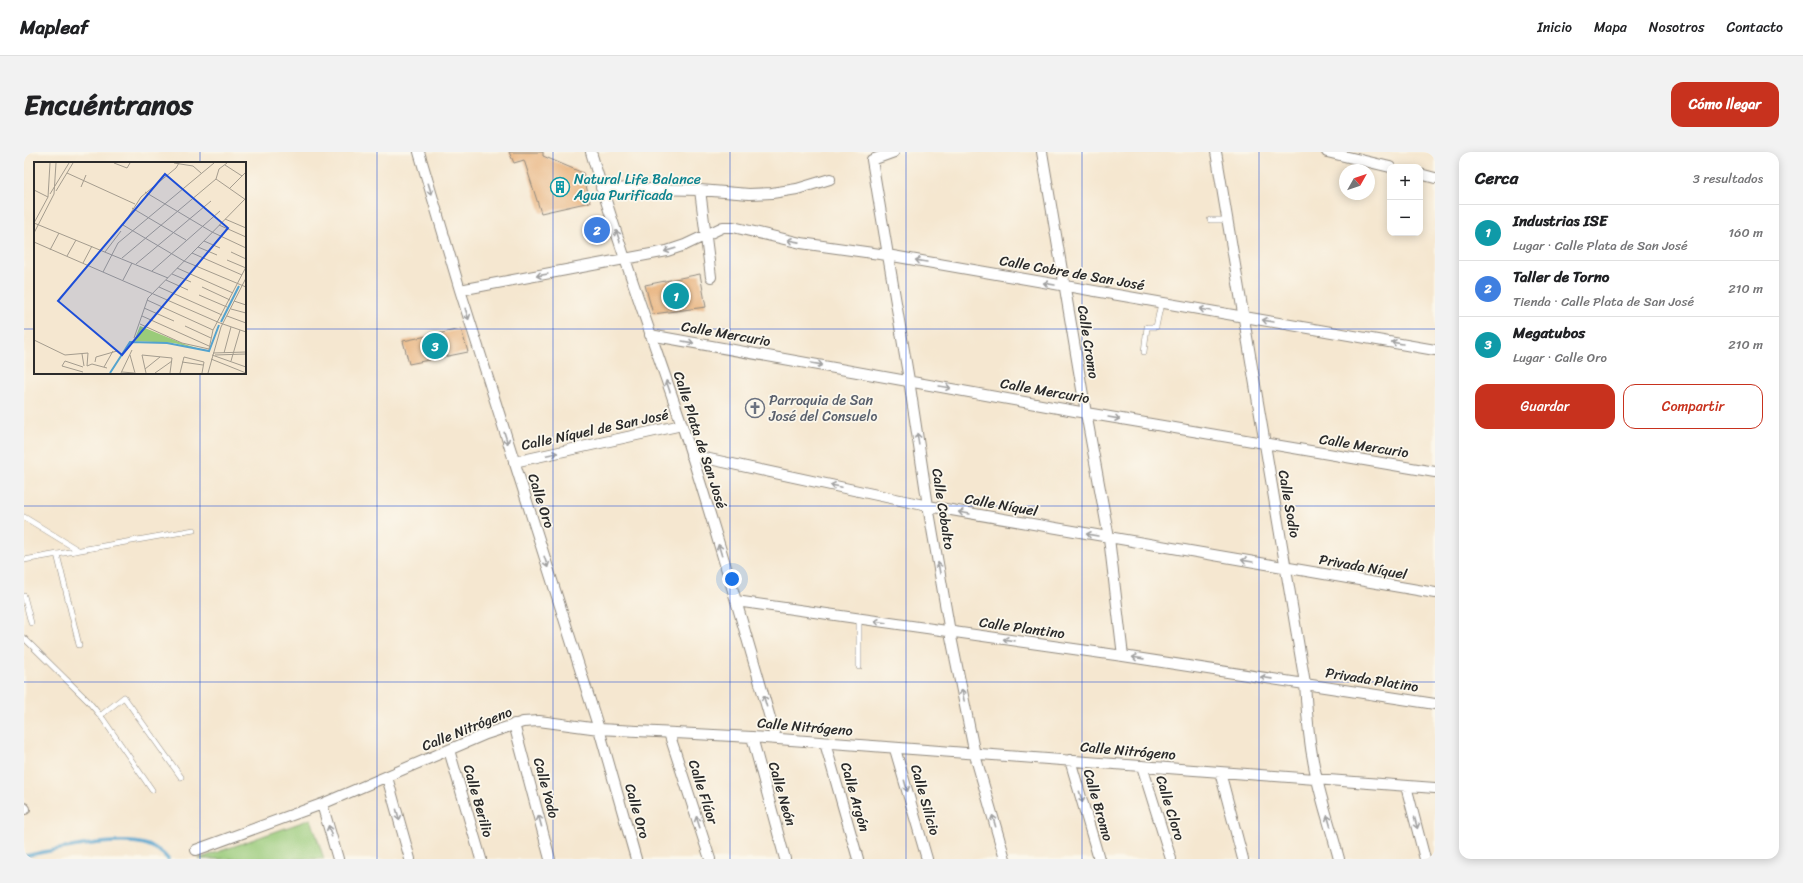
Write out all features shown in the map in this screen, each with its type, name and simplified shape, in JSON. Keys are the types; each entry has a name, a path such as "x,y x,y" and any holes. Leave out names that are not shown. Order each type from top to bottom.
{"street":[{"name":"Calle Oro","path":"419,152 460,290 599,729 636,859"},
{"name":"Calle Plata de San José","path":"591,152 601,188 682,425 736,601 776,739"},
{"name":"Calle Cobalto","path":"894,152 872,160 950,632 975,755 1005,859"},
{"name":"Calle Cromo","path":"1042,152 1086,413 1109,538 1123,656"},
{"name":"Calle Sodio","path":"1216,152 1305,683 1307,716 1317,779 1339,859"},
{"path":"1327,152 1387,166"},
{"path":"1423,175 1435,178"},
{"path":"601,188 700,190 749,194 772,193 796,189 830,179"},
{"path":"700,190 711,278"},
{"name":"Calle Cobre de San José","path":"460,290 625,260 673,249 723,227 733,227 801,243 887,255 1435,350"},
{"name":"Calle Mercurio","path":"650,335 909,380 1086,413 1435,472"},
{"name":"Calle Níquel de San José","path":"514,462 682,425"},
{"name":"Calle Níquel","path":"691,455 928,506 1286,568"},
{"name":"Privada Níquel","path":"1286,568 1435,593"},
{"name":"Calle Plantino","path":"736,601 1305,683"},
{"name":"Privada Platino","path":"1305,683 1435,704"},
{"name":"Calle Nitrógeno","path":"196,850 322,804 514,724 539,721 599,729 752,737 975,755 1070,760 1435,788"},
{"name":"Calle Yodo","path":"514,724 550,859"},
{"name":"Calle Flúor","path":"669,733 710,859"},
{"name":"Calle Neón","path":"752,737 786,859"},
{"name":"Calle Argón","path":"825,743 858,859"},
{"name":"Calle Silicio","path":"895,749 927,859"},
{"name":"Calle Berilio","path":"449,750 480,859"},
{"name":"Calle Bromo","path":"1070,760 1099,859"},
{"name":"Calle Cloro","path":"1142,766 1171,859"},
{"path":"1220,772 1244,859"},
{"path":"387,777 410,859"},
{"path":"1406,786 1425,859"},
{"path":"322,804 338,859"}],"lane":[{"path":"1210,220 1227,220"},
{"path":"1144,352 1147,327 1156,327 1161,303"},
{"path":"24,517 78,550"},
{"path":"24,560 194,530"},
{"path":"57,554 79,645"},
{"path":"24,596 31,623"},
{"path":"859,618 859,667"},
{"path":"24,638 81,694 100,716 152,790"},
{"path":"100,716 124,697 181,777"}],"green space":[{"path":"311,819 324,859 198,859"}],"building":[{"name":"Natural Life Balance Agua Purificada","path":"509,152 543,152 543,156 583,173 590,202 541,213 524,160 514,163"},
{"path":"700,274 706,307 653,314 645,285"},
{"path":"461,329 468,352 409,364 403,341"}],"waterway":[{"path":"24,856 87,844 136,842 154,848 168,859"}],"place":[{"name":"Natural Life Balance Agua Purificada","path":"560,187"},
{"name":"Taller de Torno","path":"597,230"},
{"name":"Industrias ISE","path":"676,296"},
{"name":"Megatubos","path":"435,346"},
{"name":"Parroquia de San José del Consuelo","path":"755,408"}]}
